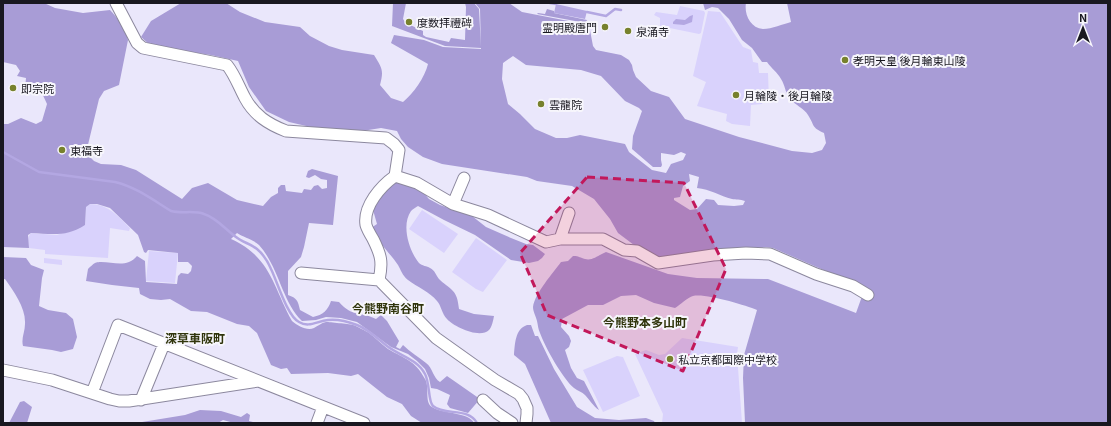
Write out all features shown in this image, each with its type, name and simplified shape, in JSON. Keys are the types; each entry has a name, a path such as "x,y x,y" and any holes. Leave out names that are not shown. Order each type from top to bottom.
{"street":[{"path":"116,3 137,43 143,48 227,65 241,88 245,99 260,117 272,126 286,131 386,138 394,144 399,150 395,176 386,182 366,214 366,226 380,254 382,267 379,280"},
{"path":"395,176 417,183 453,204 488,215 546,242 560,239 603,239 624,250 637,250 658,263 713,255 746,253 770,254 816,274 853,286 868,295"},
{"path":"453,204 464,178"},
{"path":"560,239 569,213"},
{"path":"301,273 379,280 436,338 489,376 519,394 523,399 526,408 526,423"},
{"path":"92,393 118,325 362,423"},
{"path":"141,400 164,344"},
{"path":"3,370 52,380 119,401 141,400 258,381"},
{"path":"483,400 497,413 512,423"},
{"path":"317,423 323,407"}],"highlighted area":[{"path":"587,177 684,183 726,269 683,371 547,315 520,253"}],"shaded area":[{"path":"3,3 44,3 55,8 83,13 110,10 121,24 128,40 119,85 104,91 99,99 86,153 94,161 101,164 121,165 136,170 182,199 192,188 208,183 237,200 263,206 271,197 278,193 278,188 281,185 285,185 286,191 302,193 304,189 311,190 314,186 318,185 322,189 327,188 327,180 321,179 315,175 309,178 306,177 308,171 312,169 338,176 333,225 309,223 301,257 288,271 288,295 297,300 300,310 313,317 325,312 331,301 339,302 353,312 376,319 381,315 387,321 399,341 396,347 400,349 403,345 428,365 440,382 447,376 480,399 468,413 450,408 447,404 450,395 431,388 425,369 417,361 408,354 391,347 357,322 341,318 326,317 316,320 302,321 295,313 271,263 259,245 237,233 231,239 244,246 263,264 294,323 308,329 314,328 326,322 347,324 369,333 388,349 409,361 417,368 425,379 428,402 432,407 467,417 474,423 422,423 411,416 402,404 387,397 358,374 351,376 328,373 291,374 287,368 281,369 271,365 257,333 249,326 237,324 207,312 191,311 170,299 150,299 140,294 139,288 86,281 88,269 96,263 101,262 120,264 129,262 137,256 145,261 146,282 177,284 178,276 181,273 188,274 191,271 192,266 188,262 178,262 178,253 148,250 146,253 144,252 138,235 110,208 97,204 90,204 86,207 85,225 78,229 59,234 31,233 28,235 29,248 3,247 3,124 8,124 21,118 36,124 42,121 47,104 41,91 25,89 26,78 17,76 20,71 16,65 3,62"},
{"path":"181,3 226,3 240,12 265,22 300,27 310,36 329,46 342,50 374,55 382,69 380,85 391,98 403,102 411,95 418,85 428,64 391,43 394,35 424,40 443,47 481,49 480,9 475,3 509,3 522,12 589,25 593,46 596,50 621,55 629,60 636,77 651,91 669,97 685,119 739,137 792,151 812,153 822,150 826,143 824,133 815,128 802,108 790,99 778,75 767,62 762,62 752,48 742,40 729,19 718,8 712,7 705,10 703,3 746,3 747,16 751,23 758,28 766,29 791,22 787,3 1108,3 1108,423 745,423 743,378 744,355 757,310 744,305 706,296 693,296 686,299 675,308 654,303 636,295 621,296 603,305 588,305 562,319 561,327 569,336 571,341 569,347 565,350 571,368 577,378 584,381 599,410 583,393 570,384 560,370 542,339 533,309 534,301 549,277 561,262 568,261 573,256 591,259 606,252 668,274 697,278 768,279 856,313 865,288 773,248 766,247 742,249 656,258 634,245 618,233 610,219 594,199 572,186 537,181 527,177 442,164 423,157 408,147 401,139 397,131 381,128 362,131 315,128 289,122 266,111 249,87 238,61 211,55 151,46 141,37 151,21","holes":["513,56 526,65 581,70 601,76 625,101 642,111 633,136 632,149 653,167 661,167 661,153 674,155 681,152 686,154 683,160 671,164 666,173 652,170 629,152 625,144 580,135 567,138 556,138 535,129 508,104 502,79 503,63","689,174 699,177 697,188 732,199 745,201 743,205 718,205 714,200 706,199 697,209 690,210 674,200 674,198 680,197 683,186 690,181"]},
{"path":"393,3 406,3 403,19 406,23 423,31 423,35 449,42 451,38 465,40 465,3 474,3 479,9 481,48 445,46 392,26"},
{"path":"556,4 587,11 585,19 554,13"},
{"path":"680,6 704,11 705,13 701,33 699,34 660,26 660,18 654,15 656,12 677,15"},
{"path":"547,9 554,11 554,13 587,20 586,23 537,14 545,14"},
{"path":"708,11 720,12 743,47 751,50 753,62 758,63 759,73 768,73 769,101 763,101 762,104 751,105 750,126 732,124 726,121 727,114 697,106 706,82 693,76"},
{"path":"693,15 692,22 684,25 673,24 676,19 685,20"},
{"path":"399,181 411,185 423,192 429,199 440,205 472,216 486,227 526,244 533,245 545,254 538,261 529,263 511,260 475,235 418,206 411,211 408,217 406,230 409,245 415,258 420,264 433,270 440,280 453,291 457,298 459,309 474,314 494,316 489,330 474,333 450,322 445,317 434,298 404,276 398,265 374,233 371,228 377,224 373,210 387,189"},
{"path":"90,204 107,208 117,215 130,228 129,231 110,228 108,258 45,254 45,250 29,248 28,238 31,233 57,235 85,225 86,207"},
{"path":"422,210 458,234 444,253 409,229"},
{"path":"476,238 507,260 483,292 476,289 452,272"},
{"path":"149,251 178,253 175,283 146,281"},
{"path":"3,257 26,258 31,265 44,270 39,306 48,310 66,313 73,319 77,337 73,349 61,352 23,346 22,340 25,324 24,312 16,295 5,279 3,279"},
{"path":"44,258 62,260 62,265 44,263"},
{"path":"527,325 531,325 535,336 538,336 554,369 577,407 595,418 619,420 646,418 654,421 655,423 551,423 525,364 514,355 515,342 518,333"},
{"path":"682,338 738,347 737,354 742,423 662,423 663,414 635,354 646,350 659,355 665,354"},
{"path":"617,356 623,357 640,396 603,412 583,370"},
{"path":"24,401 32,407 27,423 9,423 20,402"},
{"path":"200,410 221,411 241,417 247,413 250,415 249,421 257,423 234,423 223,420 218,423 136,423 185,415"}],"waterway":[{"path":"550,3 556,4"},
{"path":"587,12 606,16 615,9 621,10"},
{"path":"3,152 39,172 123,184 137,190 171,211 200,213 213,218 238,239 255,247 261,253 270,266 286,306 290,313 299,322 303,324 310,324 335,320 357,325 365,329 387,346 413,361 422,369 427,378 430,401 433,406 444,411 468,415 477,423"}],"place":[{"name":"度数拝禮碑","path":"409,22"},
{"name":"霊明殿唐門","path":"605,27"},
{"name":"泉涌寺","path":"628,31"},
{"name":"孝明天皇 後月輪東山陵","path":"845,60"},
{"name":"即宗院","path":"13,88"},
{"name":"月輪陵・後月輪陵","path":"736,95"},
{"name":"雲龍院","path":"541,104"},
{"name":"東福寺","path":"62,150"},
{"name":"私立京都国際中学校","path":"670,359"}],"district":[{"name":"今熊野南谷町","path":"388,307"},
{"name":"今熊野本多山町","path":"645,321"},
{"name":"深草車阪町","path":"195,337"}]}
